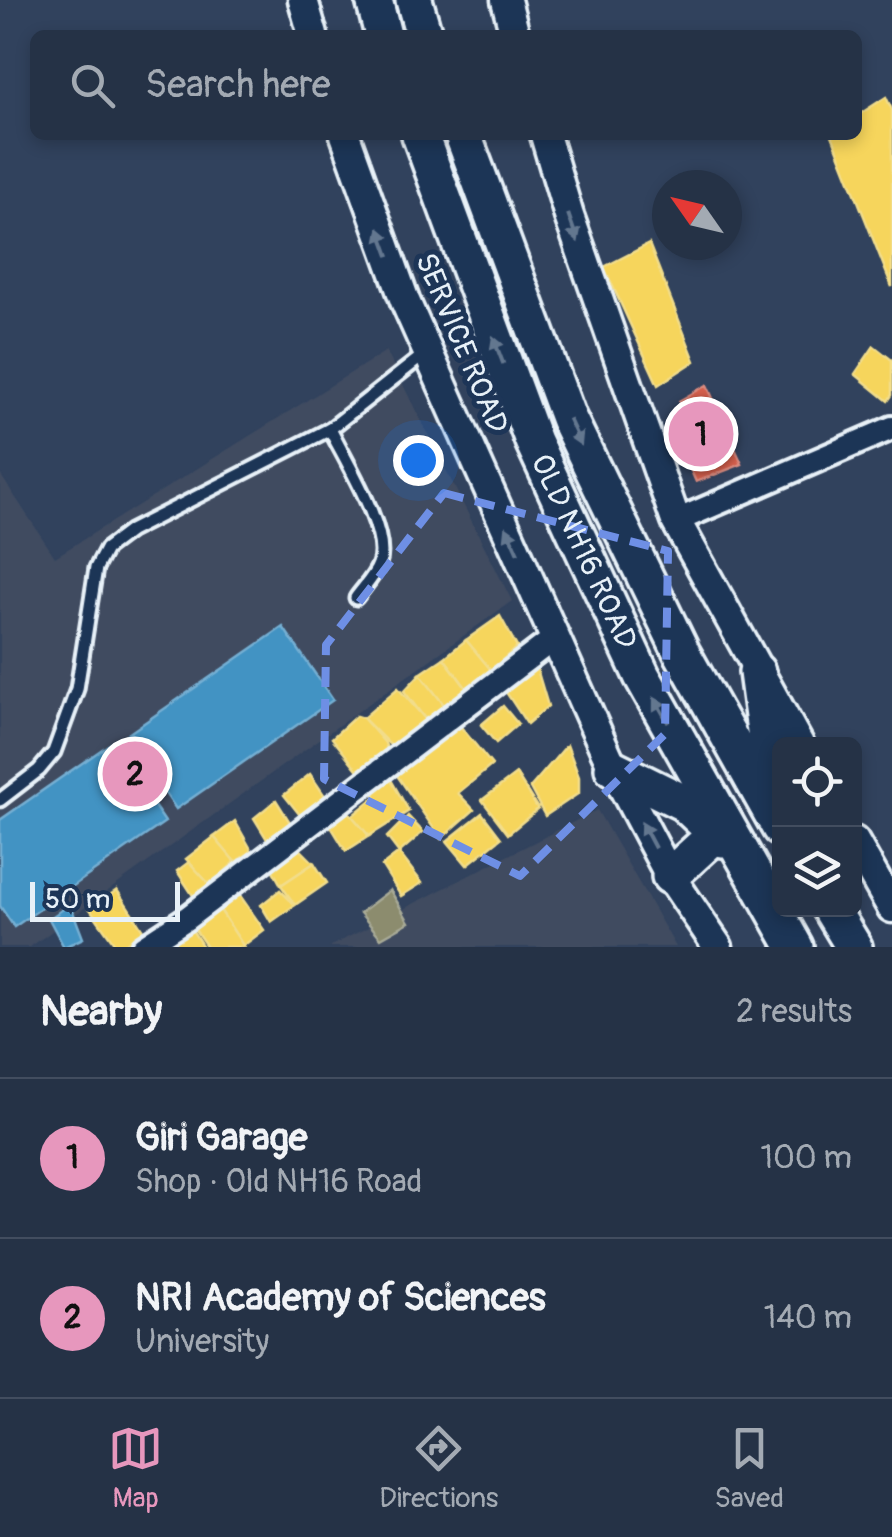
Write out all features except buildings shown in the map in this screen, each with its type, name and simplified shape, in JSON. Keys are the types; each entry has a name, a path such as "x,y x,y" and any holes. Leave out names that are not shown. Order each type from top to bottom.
{"main road":[{"path":"374,0 382,30"},
{"path":"414,0 423,30"},
{"name":"OLD NH16 ROAD","path":"422,140 532,440 642,676 795,947"},
{"name":"OLD NH16 ROAD","path":"465,140 568,418 682,653 772,806"},
{"path":"757,672 772,775"},
{"path":"613,768 684,803 748,864"},
{"path":"670,876 716,834"},
{"path":"835,917 854,947"}],"street":[{"path":"303,0 312,30"},
{"path":"506,0 514,30"},
{"name":"SERVICE ROAD","path":"347,140 405,300 613,768 670,876 718,947"},
{"path":"546,140 569,216 676,521 795,737"},
{"path":"676,521 892,428"},
{"path":"144,947 181,923 556,637"},
{"path":"862,855 892,908"}],"lane":[{"path":"0,800 39,770 54,752 66,724 77,688 96,568 106,549 130,531 330,429 428,351"},
{"path":"330,429 379,533 382,554 378,568 356,598"}],"highlighted area":[{"path":"444,493 668,551 665,734 520,876 324,779 326,645"}],"shaded area":[{"path":"386,351 512,601 30,947 0,947 0,474 55,557"},
{"path":"597,810 676,947 329,947"}],"place":[{"name":"Giri Garage","path":"701,434"},
{"name":"NRI Academy of Sciences","path":"135,774"}]}
